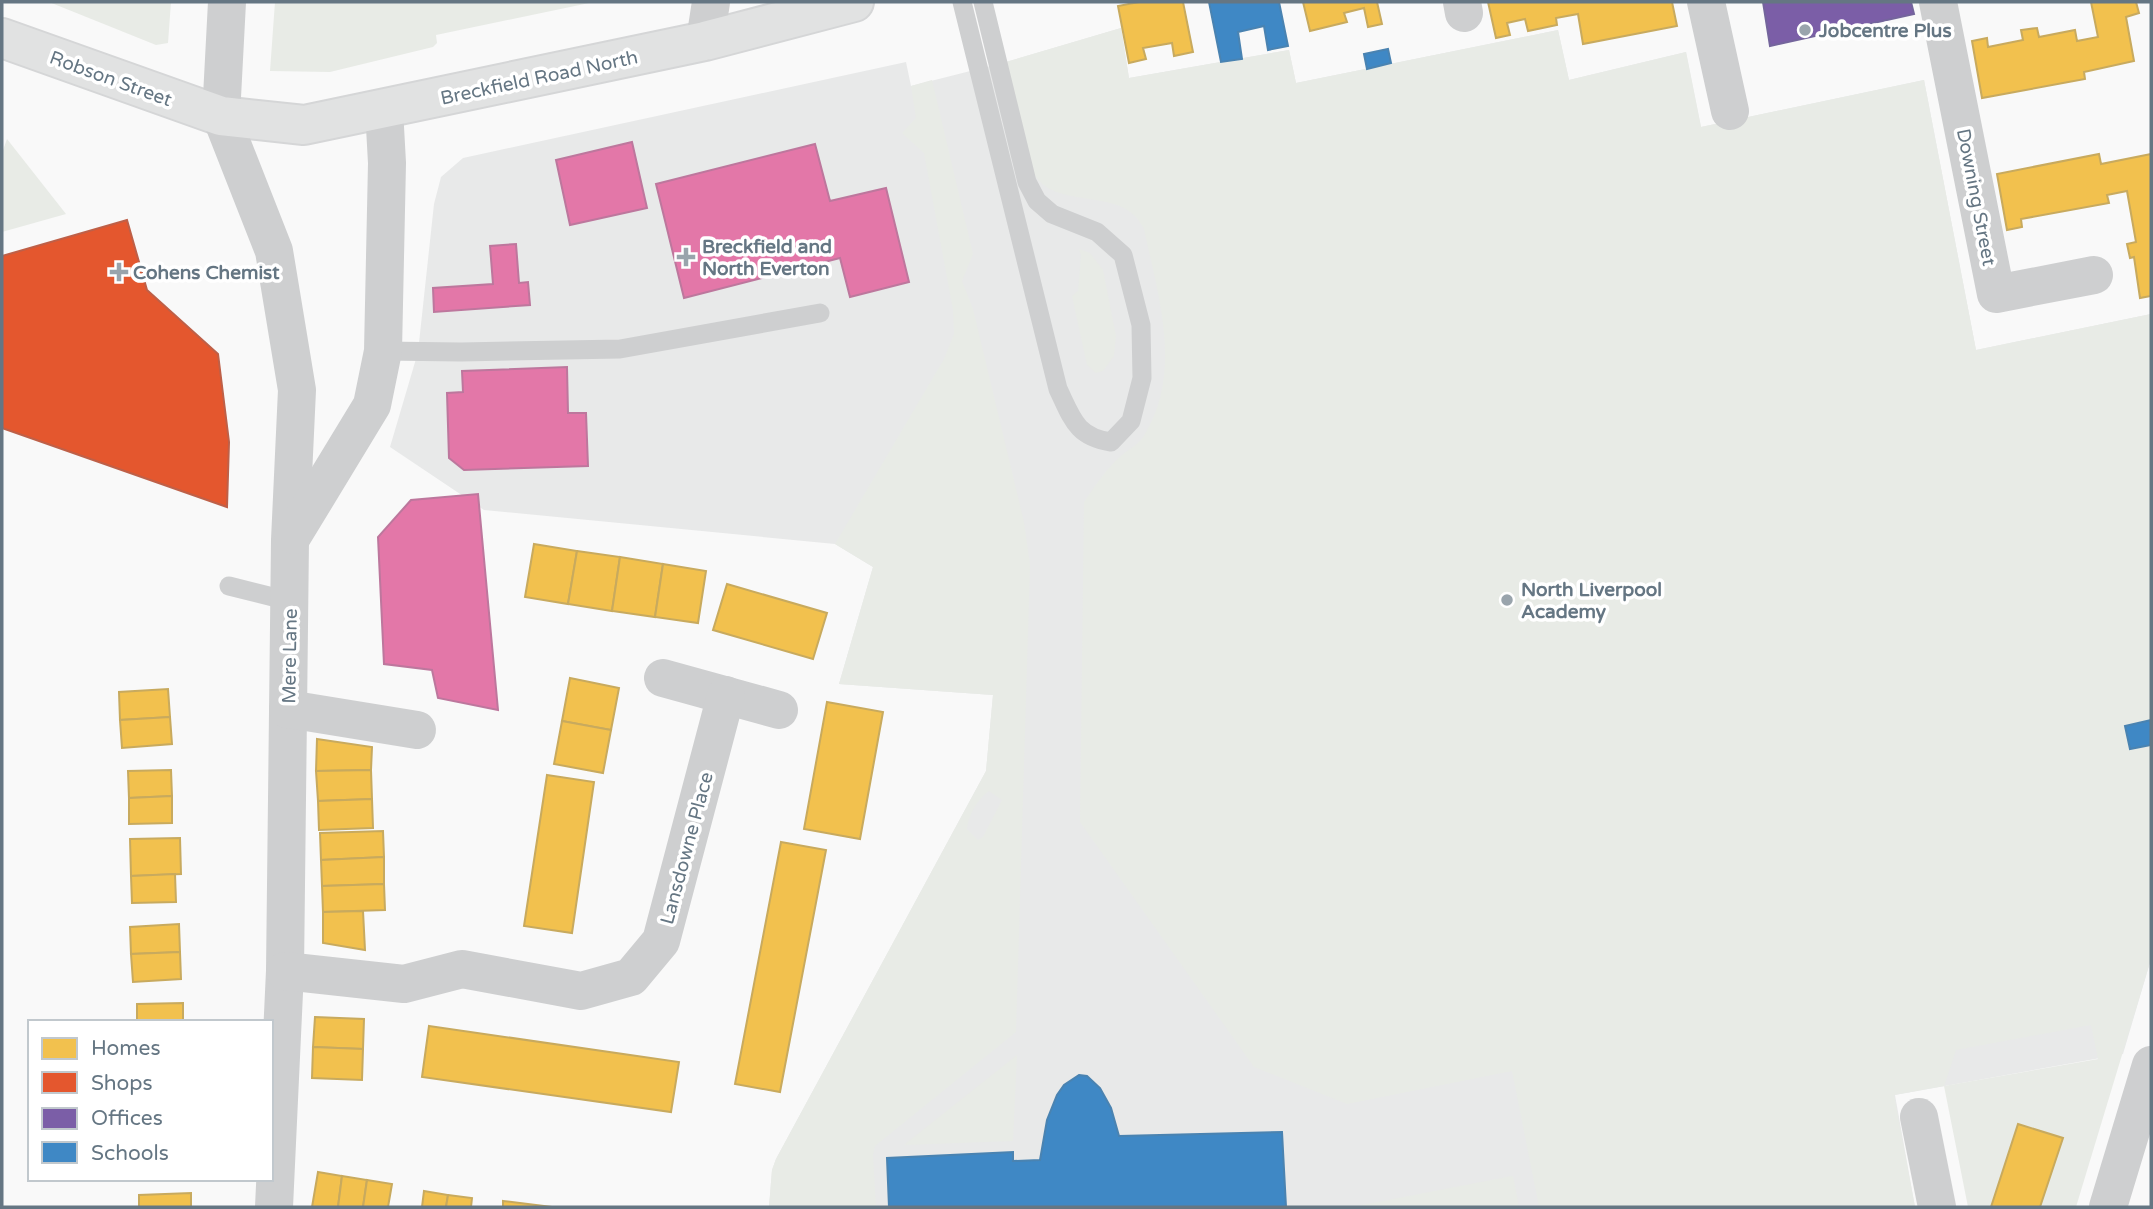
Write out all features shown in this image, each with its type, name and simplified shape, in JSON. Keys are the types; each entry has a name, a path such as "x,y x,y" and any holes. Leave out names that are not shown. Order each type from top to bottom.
{"street":[{"path":"220,117 228,2"},
{"path":"705,41 711,2"},
{"name":"Breckfield Road North","path":"220,117 304,125 705,41 854,2"},
{"path":"1706,2 1730,111"},
{"name":"Downing Street","path":"1938,2 1996,294 2094,275"},
{"name":"Robson Street","path":"2,37 220,117"},
{"path":"290,540 372,405 383,351 387,163 384,109"},
{"name":"Mere Lane","path":"220,117 274,251 297,390 290,540 285,971 274,1207"},
{"path":"663,678 779,710"},
{"name":"Lansdowne Place","path":"285,971 404,984 462,969 581,991 631,978 661,941 726,695"},
{"path":"288,709 417,730"},
{"path":"2108,1207 2151,1065"},
{"path":"1919,1117 1937,1207"}],"lane":[{"path":"962,2 1059,390 1075,425 1095,440 1111,442 1131,421 1142,378 1141,325 1123,255 1097,232 1052,214 1037,201 1027,182 982,2"},
{"path":"383,351 620,349 820,313"},
{"path":"229,586 289,601"}],"shaded area":[{"path":"49,2 171,2 168,43 156,45"},
{"path":"275,2 594,2 436,35 437,43 433,47 330,72 270,71"},
{"name":"North Liverpool Academy","path":"1121,28 1129,78 1289,50 1296,83 1558,30 1569,80 1686,52 1701,127 1924,80 1976,350 2151,314 2151,959 2123,1054 1895,1095 1915,1207 769,1207 772,1170 776,1159 986,771 993,695 839,684 873,567 835,544 484,510 390,447 418,352 434,204 441,177 463,158 906,62 911,86 1006,62"},
{"name":"North Liverpool Academy","path":"1121,28 1129,78 1289,50 1296,83 1558,30 1569,80 1686,52 1701,127 1924,80 1976,350 2151,314 2151,959 2076,1207 2040,1207 2063,1138 2019,1124 1991,1207 1968,1207 1944,1086 1894,1095 1915,1207 1539,1207 1512,1071 1347,1104 1254,1067 1080,822 1084,502 1110,466 1143,438 1156,410 1163,385 1164,333 1144,229 1134,215 1121,207 1056,192 1043,184 1032,171 1006,62","holes":["2091,1025 2098,1059 1944,1086 1956,1050"]},
{"path":"932,80 973,254 962,281 973,309 1024,522 1030,565 1016,1032 875,1146 873,1155 876,1207 769,1207 772,1170 776,1159 986,771 993,695 839,684 873,567 835,544 944,359 954,334 953,310 924,153 902,133 916,118 911,86","holes":["989,791 1002,800 983,837 978,840 967,829 974,808"]},
{"path":"7,139 66,214 2,232 2,153"},
{"path":"1079,249 1090,253 1103,270 1116,336 1114,356 1103,371 1096,373 1087,365 1072,296 1078,291 1081,255"},
{"path":"1017,1055 1013,1141 904,1145"},
{"path":"1512,1176 1519,1207 1352,1207"}],"building: Homes":[{"path":"1139,2 1183,2 1193,52 1174,56 1172,43 1143,48 1146,59 1129,63 1118,6"},
{"path":"1303,2 1377,2 1382,24 1368,27 1364,8 1344,13 1347,22 1310,31"},
{"path":"1488,2 1672,2 1677,26 1583,44 1578,14 1556,18 1557,25 1528,31 1525,19 1507,23 1510,35 1496,38"},
{"path":"2091,2 2136,2 2139,13 2126,17 2134,61 2084,72 2085,79 1982,98 1972,41 1987,38 1988,47 2023,40 2021,30 2037,28 2039,37 2075,30 2077,41 2098,37"},
{"path":"2099,154 2101,164 2151,154 2151,296 2140,298 2134,257 2130,258 2127,244 2136,242 2127,191 2107,195 2109,203 2021,219 2022,227 2007,230 1997,174"},
{"path":"534,544 577,551 568,604 525,597"},
{"path":"577,551 620,557 612,611 568,604"},
{"path":"620,557 663,564 655,617 612,611"},
{"path":"663,564 706,571 698,623 655,617"},
{"path":"727,584 827,613 813,659 713,630"},
{"path":"570,678 619,688 611,730 562,721"},
{"path":"168,689 170,717 120,720 119,692"},
{"path":"827,702 883,712 860,839 804,829"},
{"path":"170,717 172,744 122,748 120,720"},
{"path":"562,721 611,730 603,773 554,764"},
{"path":"317,739 372,747 371,770 316,771"},
{"path":"171,770 172,796 129,798 128,771"},
{"path":"371,770 372,799 318,801 316,771"},
{"path":"547,775 594,782 572,933 524,926"},
{"path":"172,796 172,823 129,824 129,798"},
{"path":"372,799 373,828 319,830 318,801"},
{"path":"383,831 384,857 321,860 320,833"},
{"path":"180,838 181,874 131,876 130,839"},
{"path":"781,842 826,850 780,1092 735,1084"},
{"path":"384,857 384,884 322,886 321,860"},
{"path":"175,874 176,902 132,903 131,876"},
{"path":"384,884 385,910 323,912 322,886"},
{"path":"363,911 365,950 323,943 323,912"},
{"path":"179,924 180,952 131,954 130,927"},
{"path":"180,952 181,979 133,982 131,954"},
{"path":"183,1003 183,1020 137,1020 137,1004"},
{"path":"315,1017 364,1019 363,1049 313,1047"},
{"path":"429,1026 679,1062 671,1112 422,1077"},
{"path":"313,1047 363,1049 362,1080 312,1078"},
{"path":"2018,1124 2063,1138 2040,1207 1991,1207"},
{"path":"318,1172 342,1176 338,1207 312,1207"},
{"path":"342,1176 367,1180 363,1207 338,1207"},
{"path":"367,1180 392,1184 388,1207 363,1207"},
{"path":"424,1191 448,1195 446,1207 422,1207"},
{"path":"191,1193 191,1207 139,1207 139,1195"},
{"path":"448,1195 472,1198 471,1207 446,1207"},
{"path":"503,1201 552,1207 503,1207"}],"building: Shops":[{"path":"127,220 147,290 218,354 229,442 227,507 2,428 2,256"}],"building: Offices":[{"name":"Jobcentre Plus","path":"1763,2 1911,2 1914,14 1770,46"}],"building: Schools":[{"path":"1209,2 1279,2 1288,46 1268,50 1264,26 1238,32 1242,59 1221,62"},
{"path":"1388,49 1391,63 1367,69 1364,54"},
{"path":"2151,720 2151,745 2130,749 2125,726"},
{"path":"1079,1075 1087,1076 1100,1088 1111,1108 1119,1136 1282,1132 1286,1207 889,1207 887,1158 1013,1152 1013,1161 1040,1160 1047,1120 1057,1095 1064,1085"}],"building: Health":[{"path":"632,142 647,208 570,225 556,160"},
{"path":"815,144 830,201 886,188 909,282 850,297 840,258 684,298 656,184"},
{"path":"516,244 519,283 528,282 530,305 434,312 433,288 493,284 490,246"},
{"path":"567,367 568,413 586,413 588,466 464,470 449,458 447,393 463,392 462,371"},
{"path":"478,494 498,710 438,698 432,670 384,664 378,537 411,500"}],"place":[{"name":"Jobcentre Plus","path":"1805,30"},
{"name":"Breckfield and North Everton","path":"686,257"},
{"name":"Cohens Chemist","path":"119,272"},
{"name":"North Liverpool Academy","path":"1507,600"}]}
